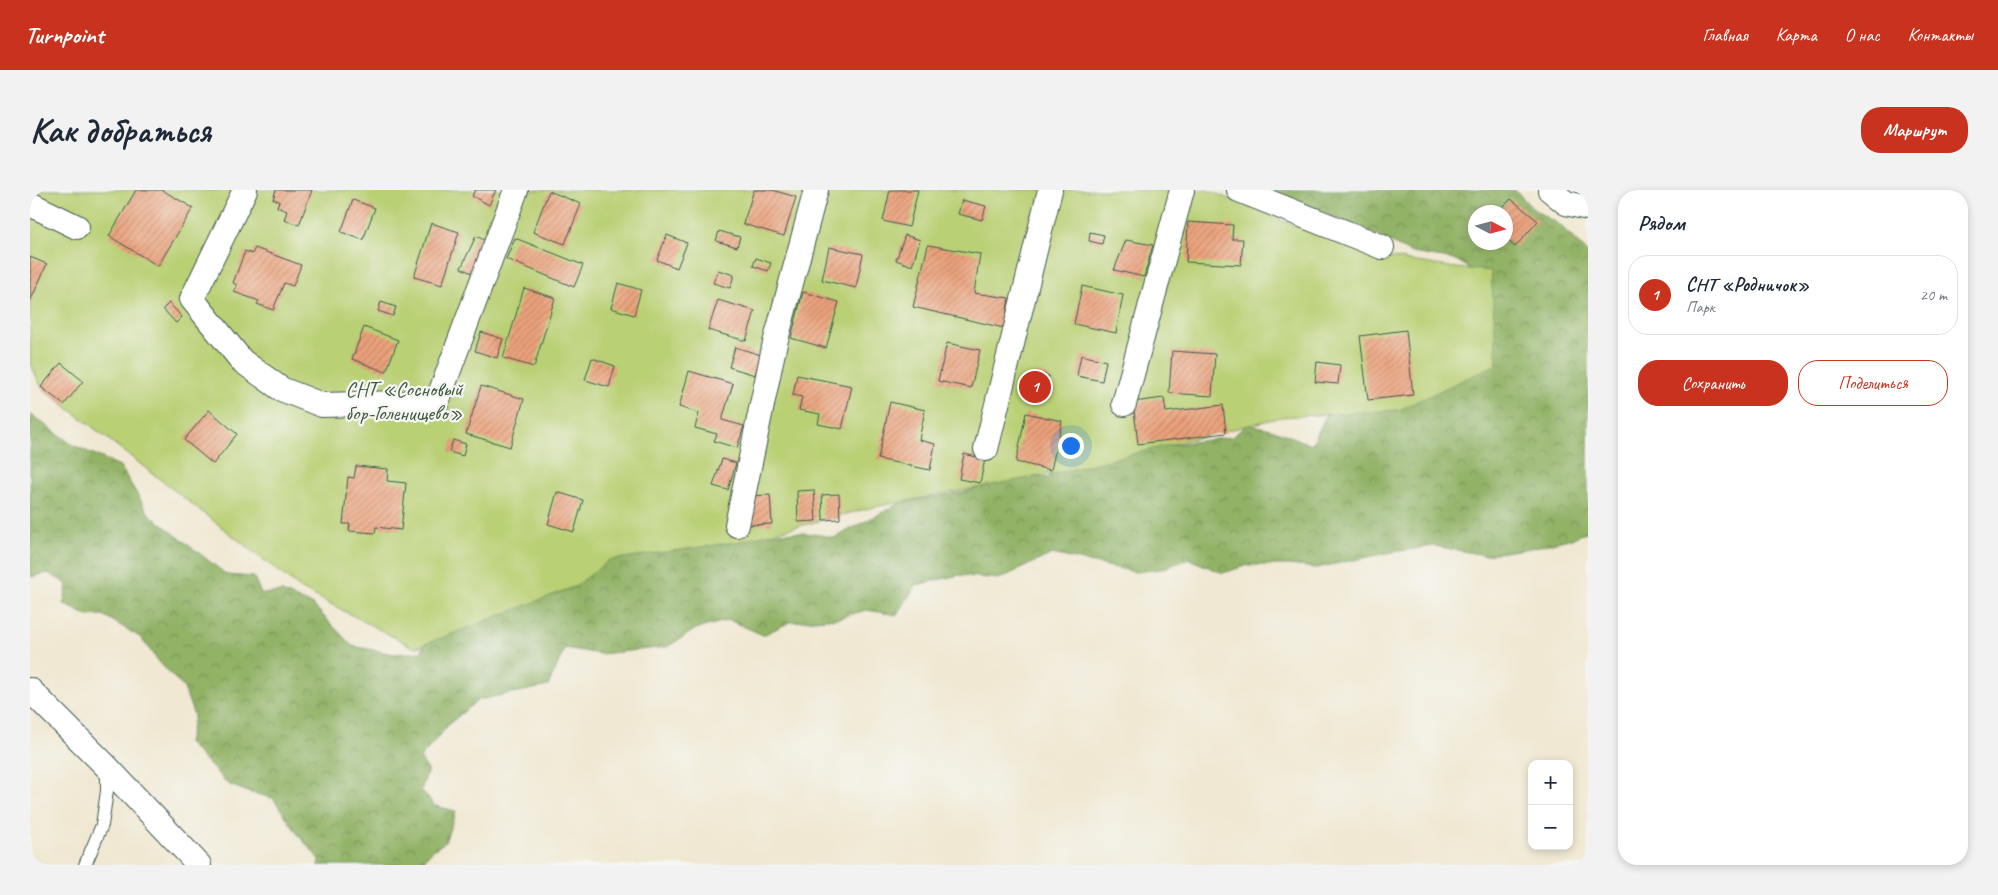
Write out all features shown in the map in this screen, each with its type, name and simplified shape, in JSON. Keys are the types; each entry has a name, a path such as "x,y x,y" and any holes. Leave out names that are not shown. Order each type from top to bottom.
{"street":[{"path":"245,190 192,299 242,361 282,388 322,405 437,402 516,190"},
{"path":"737,525 774,347 816,190"},
{"path":"986,449 1050,190"},
{"path":"1124,404 1182,190"},
{"path":"1239,190 1382,247"},
{"path":"1550,190 1566,203 1588,208"},
{"path":"30,204 76,227"},
{"path":"30,690 107,767 199,865"}],"lane":[{"path":"85,865 102,826 107,791 107,767"}],"green space":[{"name":"СНТ «Сосновый бор-Голенищево»","path":"30,190 1207,190 1372,255 1456,268 1491,271 1497,364 1399,410 1281,417 1061,472 874,507 736,542 609,560 576,586 415,648 300,588 41,387 30,365"},
{"path":"1266,190 1515,190 1533,209 1561,226 1588,253 1588,532 1573,538 1530,548 1485,555 1434,546 1392,552 1316,568 1289,565 1248,565 1223,573 1189,559 1161,569 1136,572 1052,554 999,579 959,575 916,585 897,615 866,610 838,618 790,622 763,635 729,620 696,629 667,647 600,654 565,648 548,686 478,700 450,723 420,758 428,770 421,790 435,806 456,811 445,842 432,851 419,865 318,865 320,860 300,837 273,798 248,792 228,784 188,743 194,716 184,688 160,663 140,637 103,615 88,616 64,604 67,584 48,573 30,577 30,414 73,445 120,466 149,514 227,575 254,577 261,594 282,592 313,605 352,646 394,654 422,652 427,621 427,565 780,533 802,533 834,538 900,503 965,492 1019,475 1048,478 1068,452 1130,450 1232,437 1248,424 1274,430 1312,445 1328,411 1420,401 1418,382 1476,272 1456,260 1412,253 1373,234"}],"building":[{"path":"136,190 162,190 193,208 158,266 109,236"},
{"path":"276,190 312,190 299,225 284,220 287,211 277,207 279,201 273,199"},
{"path":"475,190 496,190 489,205 472,196"},
{"path":"754,190 772,190 796,197 784,236 743,224"},
{"path":"890,190 918,190 909,227 883,221"},
{"path":"549,191 581,204 565,244 533,232"},
{"path":"1511,199 1538,221 1515,247 1513,245 1513,205 1505,205"},
{"path":"353,200 375,208 363,240 341,232"},
{"path":"962,200 986,206 982,220 958,214"},
{"path":"1188,222 1233,225 1232,239 1243,239 1241,265 1186,262"},
{"path":"431,223 459,232 442,285 414,277"},
{"path":"719,231 740,237 737,247 716,241"},
{"path":"1090,232 1104,235 1102,244 1089,241"},
{"path":"667,235 687,243 677,268 657,260"},
{"path":"905,235 920,240 912,266 896,260"},
{"path":"476,236 492,244 476,275 461,268"},
{"path":"515,238 583,265 574,287 506,259"},
{"path":"1126,240 1153,245 1144,277 1114,270"},
{"path":"928,245 980,254 974,293 1009,298 1004,328 913,307"},
{"path":"829,247 863,254 856,288 822,280"},
{"path":"255,248 301,265 293,286 284,283 273,310 257,304 259,301 234,292 237,285 233,283 245,251 252,254"},
{"path":"30,257 47,264 30,302"},
{"path":"756,258 771,263 768,271 753,266"},
{"path":"718,270 734,275 730,288 713,283"},
{"path":"618,283 641,290 634,315 611,308"},
{"path":"1082,286 1123,295 1116,333 1074,324"},
{"path":"524,288 555,298 534,367 503,358"},
{"path":"803,292 839,302 826,348 791,338"},
{"path":"718,300 755,311 746,341 708,330"},
{"path":"381,302 396,307 393,316 378,311"},
{"path":"169,303 182,317 176,323 163,309"},
{"path":"364,327 398,340 386,372 352,359"},
{"path":"1406,330 1413,395 1368,400 1360,336"},
{"path":"481,332 503,339 497,358 475,351"},
{"path":"947,343 980,350 971,388 938,381"},
{"path":"735,347 761,355 755,375 729,367"},
{"path":"1172,351 1215,354 1212,396 1169,393"},
{"path":"1081,355 1106,361 1102,381 1077,376"},
{"path":"592,358 615,366 609,387 585,380"},
{"path":"1317,362 1340,365 1338,384 1315,382"},
{"path":"61,363 83,381 64,405 41,387"},
{"path":"689,371 733,384 722,420 744,426 737,448 714,441 717,434 695,428 699,413 679,407"},
{"path":"1036,373 1049,376 1045,393 1033,390"},
{"path":"797,375 852,386 842,429 818,424 820,414 799,410 802,397 793,395"},
{"path":"481,386 524,399 510,447 466,434"},
{"path":"1164,398 1166,412 1223,405 1226,433 1138,444 1133,402"},
{"path":"890,402 925,410 919,440 935,444 930,470 878,459"},
{"path":"209,410 237,434 213,464 184,440"},
{"path":"1026,413 1062,421 1051,470 1016,462"},
{"path":"453,440 466,444 463,456 449,452"},
{"path":"964,454 985,459 980,483 959,479"},
{"path":"722,459 736,463 728,490 713,486"},
{"path":"356,466 388,469 387,481 406,483 401,530 376,527 375,533 349,531 350,524 343,524 348,477 354,478"},
{"path":"814,490 816,521 798,522 797,491"},
{"path":"557,492 583,500 574,532 548,524"},
{"path":"839,494 840,519 823,520 822,495"},
{"path":"770,495 772,524 745,525 744,496"}],"place":[{"name":"СНТ «Родничок»","path":"1035,387"}]}
